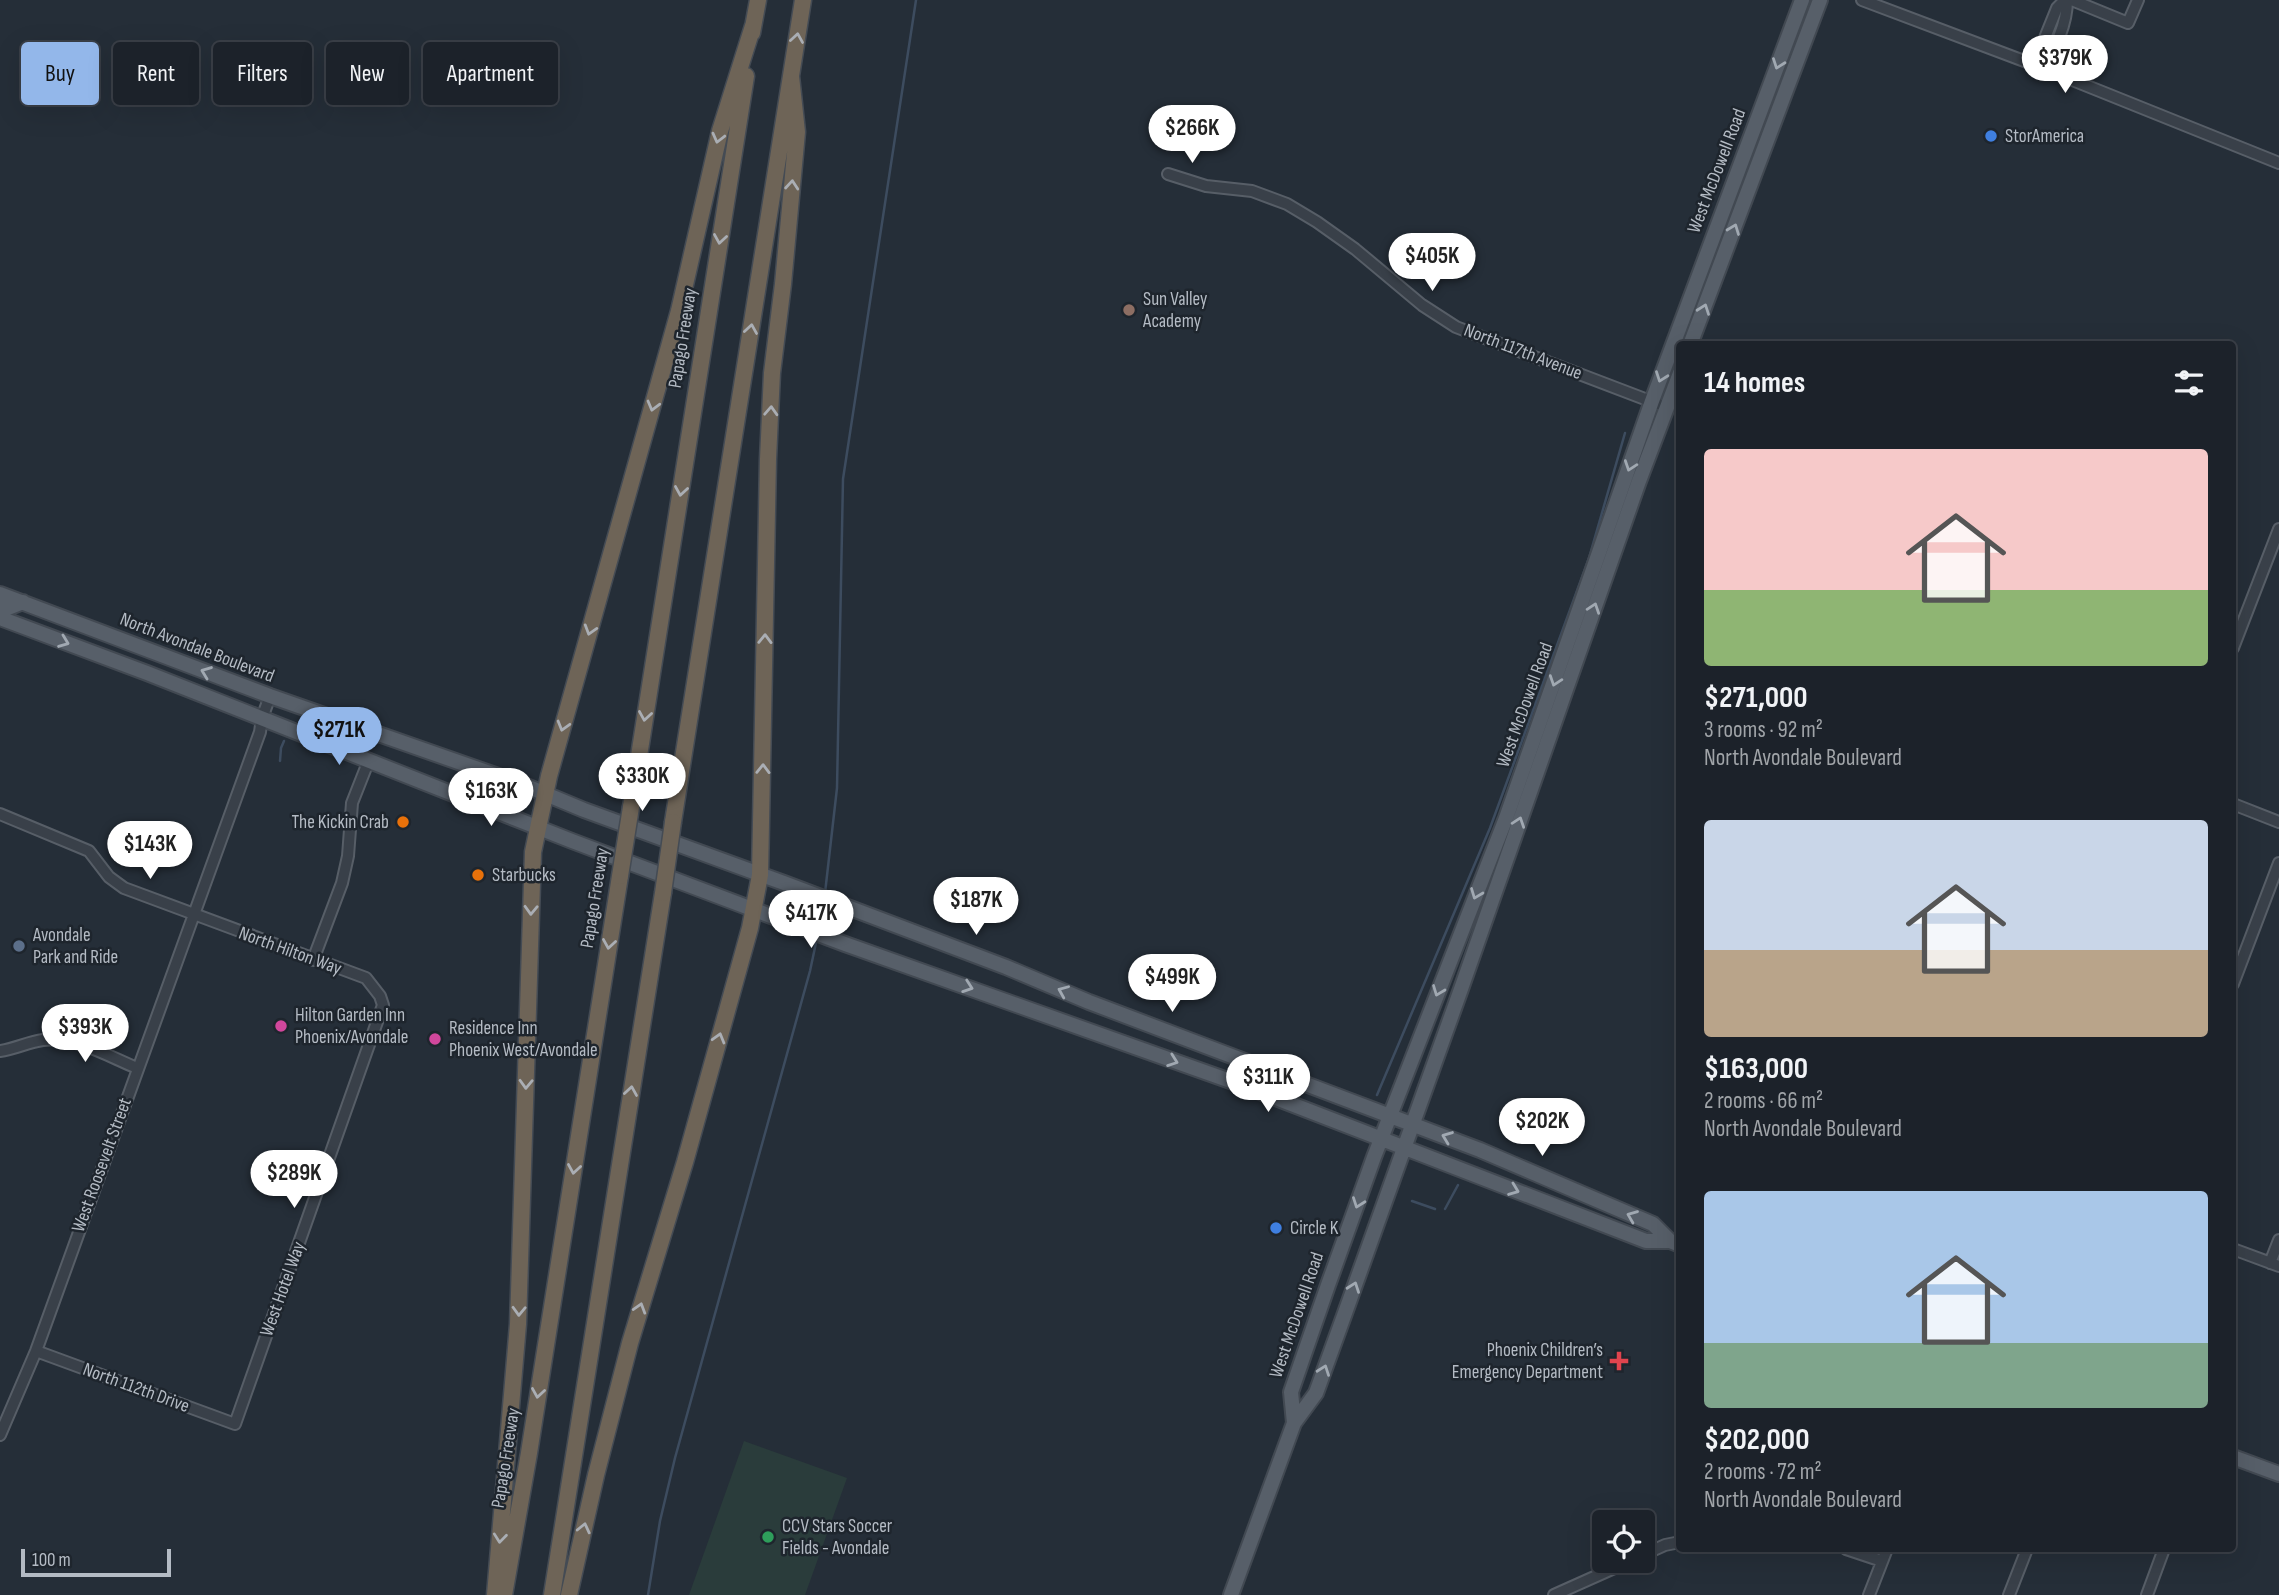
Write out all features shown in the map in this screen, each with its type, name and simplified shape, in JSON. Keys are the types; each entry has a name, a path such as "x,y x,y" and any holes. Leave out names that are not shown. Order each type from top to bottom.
{"highway":[{"name":"Papago Freeway","path":"504,1595 529,1453 758,0"},
{"path":"552,1595 803,0"},
{"path":"495,1595 518,1324 533,852 552,763 600,600 679,311 720,131 754,26"},
{"path":"569,1595 630,1343 685,1162 750,928 760,874 772,373 797,132 791,76"}],"main road":[{"name":"West McDowell Road","path":"1294,1423 1291,1392 1381,1139 1506,818 1652,401 1802,0"},
{"name":"West McDowell Road","path":"1692,341 1820,0"},
{"name":"West McDowell Road","path":"1231,1595 1294,1423 1315,1393 1413,1124 1634,494 1676,383"},
{"name":"North Avondale Boulevard","path":"0,594 270,696 796,887 1413,1124 1653,1224 1675,1243"},
{"path":"0,605 8,608 23,603"},
{"name":"North Avondale Boulevard","path":"0,618 262,718 538,828 845,944 1109,1038 1646,1241 1675,1243"},
{"path":"1109,1038 1120,1013"},
{"path":"2236,1458 2279,1474"}],"street":[{"path":"1862,0 2040,67 2279,163"},
{"path":"2040,67 2049,58 2067,14 2068,0 2129,23 2138,0"},
{"name":"North 117th Avenue","path":"1168,174 1206,186 1252,191 1287,204 1355,249 1422,305 1456,327 1667,407"},
{"path":"2236,640 2279,529"},
{"name":"West Roosevelt Street","path":"0,1435 36,1351 260,732 270,696"},
{"path":"313,960 342,883 348,856 352,803 369,760"},
{"path":"2236,805 2279,822"},
{"name":"North Hilton Way","path":"0,814 89,851 109,877 124,888 366,978 380,996"},
{"path":"2236,976 2279,863"},
{"name":"West Hotel Way","path":"235,1424 381,1015 383,1004 380,996"},
{"path":"0,1051 51,1039 75,1043 137,1068"},
{"path":"2236,1250 2275,1265 2279,1240"},
{"name":"North 112th Drive","path":"36,1351 235,1424"},
{"path":"1655,1550 1676,1543"},
{"path":"1855,1552 1882,1561"},
{"path":"1869,1595 1886,1552"},
{"path":"2008,1595 2025,1552"},
{"path":"2147,1595 2163,1552"},
{"path":"1554,1595 1603,1573"}],"shaded area":[{"name":"CCV Stars Soccer Fields - Avondale","path":"744,1441 847,1478 805,1595 689,1595"}],"waterway":[{"path":"825,893 837,788 843,479 916,0"},
{"path":"1377,1095 1490,828 1589,558 1625,433"},
{"path":"280,761 284,741"},
{"path":"819,928 823,903"},
{"path":"648,1595 660,1521 675,1458 817,938"},
{"path":"1445,1209 1458,1185"},
{"path":"1412,1201 1435,1209"}],"place":[{"name":"StorAmerica","path":"1991,136"},
{"name":"Sun Valley Academy","path":"1129,310"},
{"name":"The Kickin Crab","path":"403,822"},
{"name":"Starbucks","path":"478,875"},
{"name":"Avondale Park and Ride","path":"19,946"},
{"name":"Hilton Garden Inn Phoenix/Avondale","path":"281,1026"},
{"name":"Residence Inn Phoenix West/Avondale","path":"435,1039"},
{"name":"Circle K","path":"1276,1228"},
{"name":"Phoenix Children’s Emergency Department","path":"1619,1361"},
{"name":"CCV Stars Soccer Fields - Avondale","path":"768,1537"}]}
